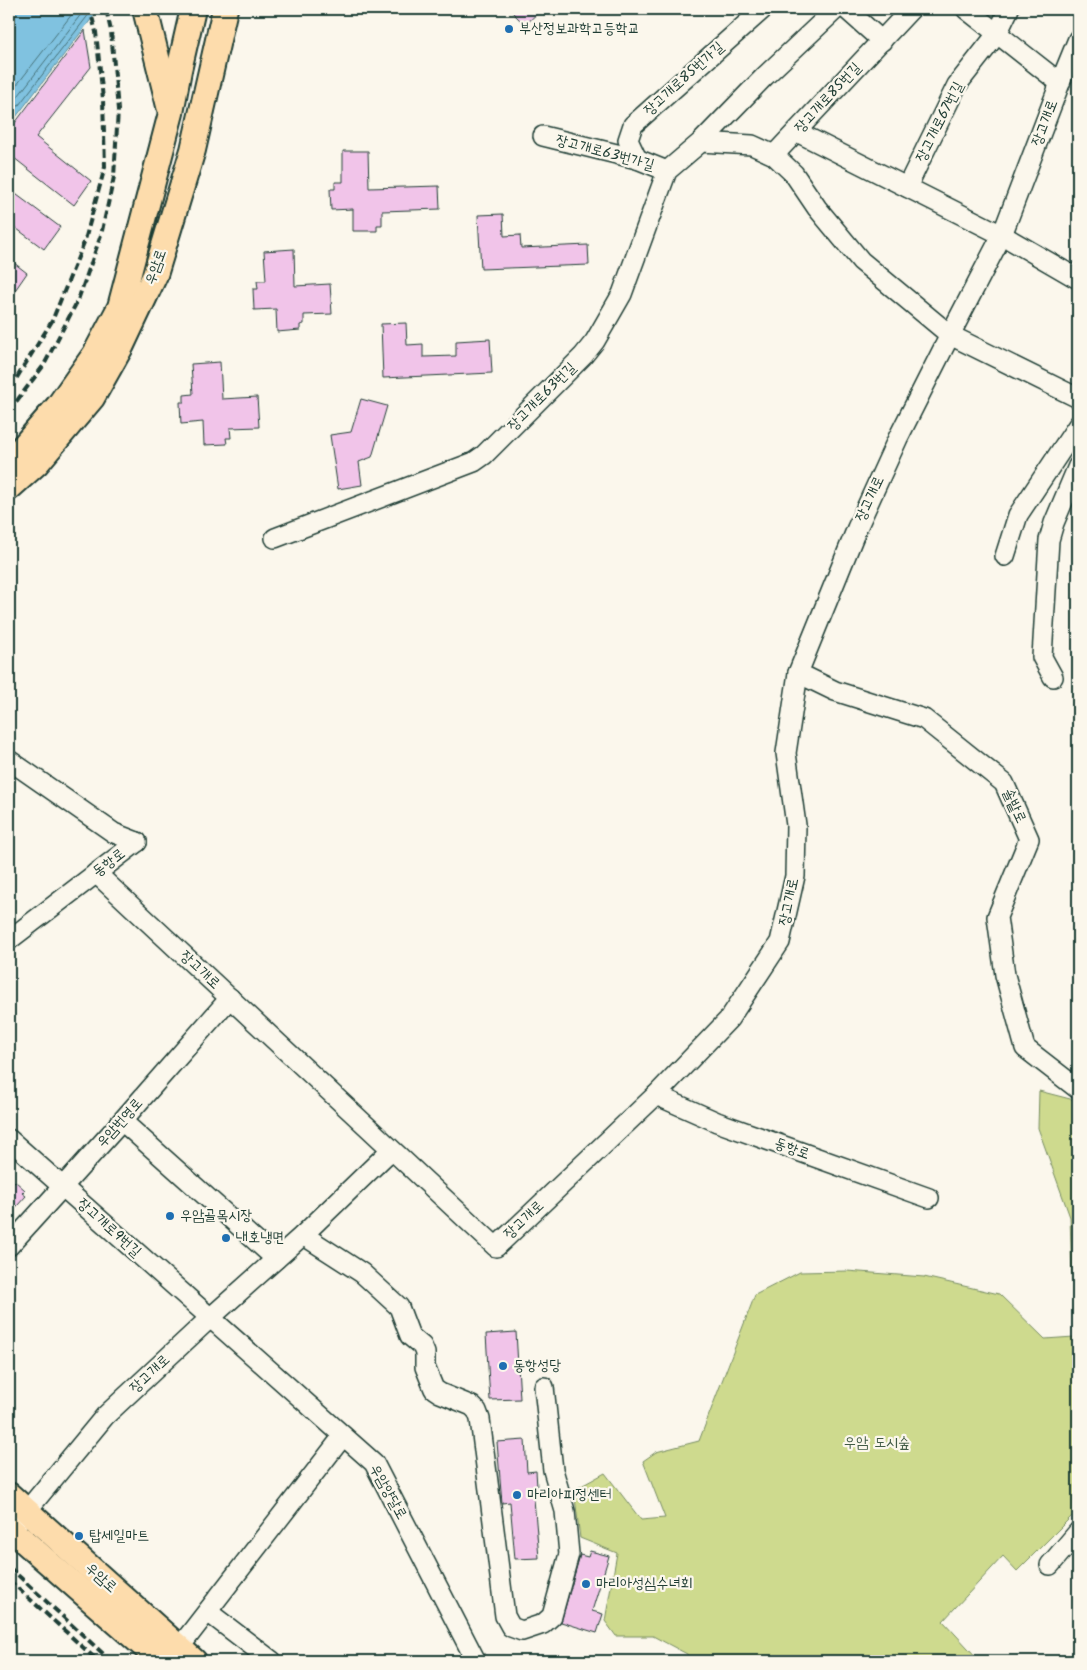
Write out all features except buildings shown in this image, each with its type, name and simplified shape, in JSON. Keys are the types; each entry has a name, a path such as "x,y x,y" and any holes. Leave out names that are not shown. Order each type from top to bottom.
{"main road":[{"path":"145,9 171,114"},
{"name":"우암로","path":"9,463 64,398 95,354 120,307 171,114 193,9"},
{"name":"우암로","path":"9,488 37,463 92,398 122,345 155,275 193,150 225,9"},
{"name":"우암로","path":"9,1495 178,1657"},
{"name":"우암로","path":"10,1529 178,1657"}],"street":[{"name":"장고개로85번가길","path":"637,159 628,140 633,125 763,9"},
{"name":"장고개로63번길","path":"275,538 474,462 484,455 596,341 622,294 667,171 701,142 765,76 836,9"},
{"path":"846,9 882,41"},
{"name":"장고개로85번길","path":"774,155 911,9"},
{"path":"966,9 1060,83"},
{"name":"장고개로67번길","path":"907,188 957,85 997,34 1009,9"},
{"name":"장고개로","path":"96,873 496,1247 656,1095 729,1019 780,942 795,876 796,825 786,753 798,673 857,528 898,438 1002,235 1078,39"},
{"path":"797,132 1002,235 1078,277"},
{"name":"장고개로63번가길","path":"543,136 637,159 667,171"},
{"path":"701,142 752,145 774,155 794,174 817,208 861,261 950,335 1078,398"},
{"path":"1005,556 1018,515 1078,426"},
{"path":"1053,677 1042,657 1049,540 1054,523 1078,466"},
{"name":"솔밭로","path":"798,673 835,691 924,719 1004,783 1029,838 996,917 1005,974 1025,1048 1078,1089"},
{"name":"동항로","path":"9,760 114,833 137,842 9,940"},
{"name":"우암번영로","path":"9,1246 230,998"},
{"name":"동항로","path":"656,1095 717,1122 929,1198"},
{"path":"122,1121 276,1259"},
{"name":"장고개로9번길","path":"9,1138 210,1318"},
{"name":"장고개로","path":"10,1529 105,1416 303,1235 391,1150"},
{"path":"303,1235 362,1273 398,1307 410,1336 422,1346 425,1353 425,1367 434,1388 440,1393 472,1406 477,1412 480,1419 505,1616 511,1627 522,1631 543,1624 552,1616 569,1554 565,1511 553,1470 544,1387"},
{"name":"우암양달로","path":"210,1318 374,1463 476,1661"},
{"path":"178,1657 208,1612 343,1436"},
{"path":"1050,1565 1078,1532"},
{"path":"208,1612 272,1661"}],"green space":[{"name":"우암 도시숲","path":"1039,1091 1078,1101 1078,1510 1017,1571 1003,1556 943,1621 980,1661 689,1661 687,1654 653,1636 616,1636 605,1621 617,1553 580,1538 574,1490 605,1473 641,1520 665,1518 643,1461 656,1452 699,1441 755,1295 800,1272 847,1271 924,1277 999,1294 1045,1339 1074,1337 1070,1217 1038,1128"}],"water":[{"path":"9,9 99,9 9,126"}],"railway":[{"path":"9,387 52,321 85,240 105,167 103,99 96,32 90,9"},
{"path":"9,411 44,365 78,300 101,235 114,177 118,110 111,31 106,9"},
{"path":"9,1567 111,1661"},
{"path":"9,1580 98,1661"}],"place":[{"name":"부산정보과학고등학교","path":"509,29"},
{"name":"우암골목시장","path":"170,1216"},
{"name":"내호냉면","path":"226,1238"},
{"name":"동항성당","path":"503,1366"},
{"name":"마리아피정센터","path":"517,1495"},
{"name":"탑세일마트","path":"79,1536"},
{"name":"마리아성심수녀회","path":"586,1584"}]}
